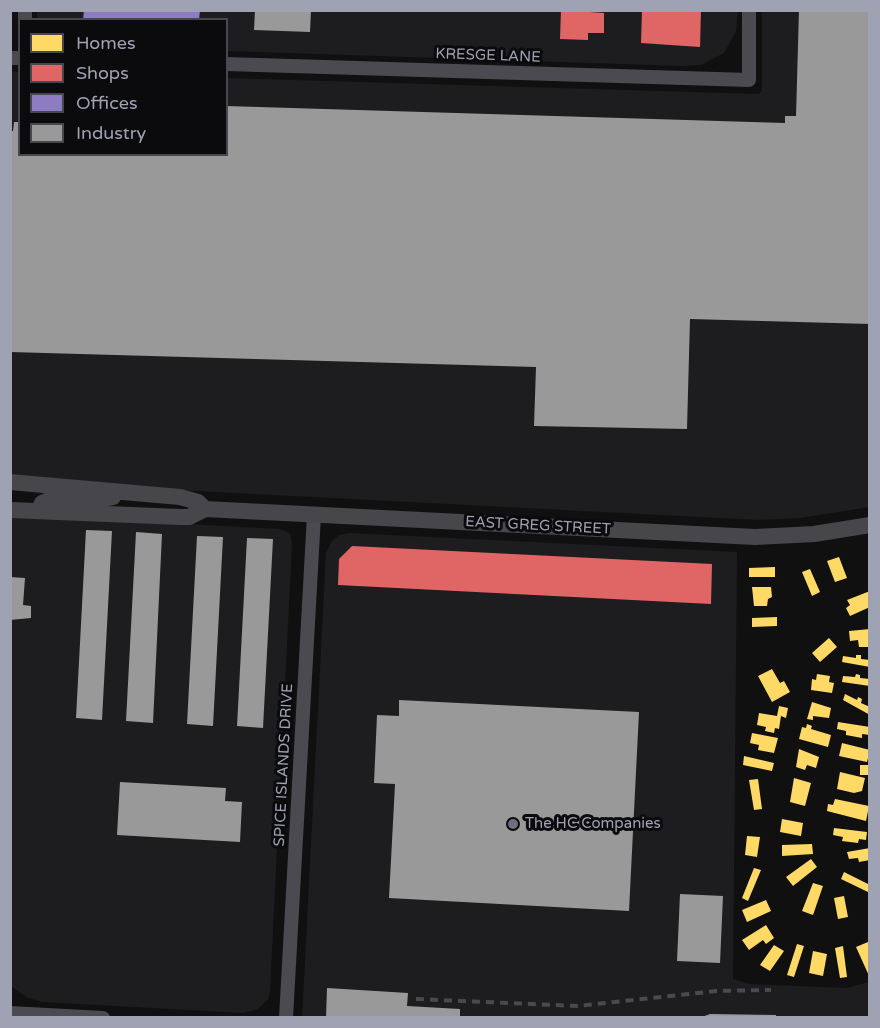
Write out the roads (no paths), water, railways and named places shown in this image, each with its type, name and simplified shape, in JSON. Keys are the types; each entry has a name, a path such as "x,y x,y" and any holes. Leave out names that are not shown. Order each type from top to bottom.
{"main road":[{"name":"EAST GREG STREET","path":"10,482 190,499 205,509"},
{"path":"39,510 42,503 52,499 100,500 136,493"},
{"name":"EAST GREG STREET","path":"10,510 189,517 205,509 755,537 814,534 870,525"}],"street":[{"name":"KRESGE LANE","path":"228,64 749,80 749,10"},
{"name":"SPICE ISLANDS DRIVE","path":"286,1017 314,515"},
{"path":"10,1013 104,1017"}],"railway":[{"path":"416,999 578,1006 716,991 771,990"}],"place":[{"name":"The HC Companies","path":"513,824"}]}
